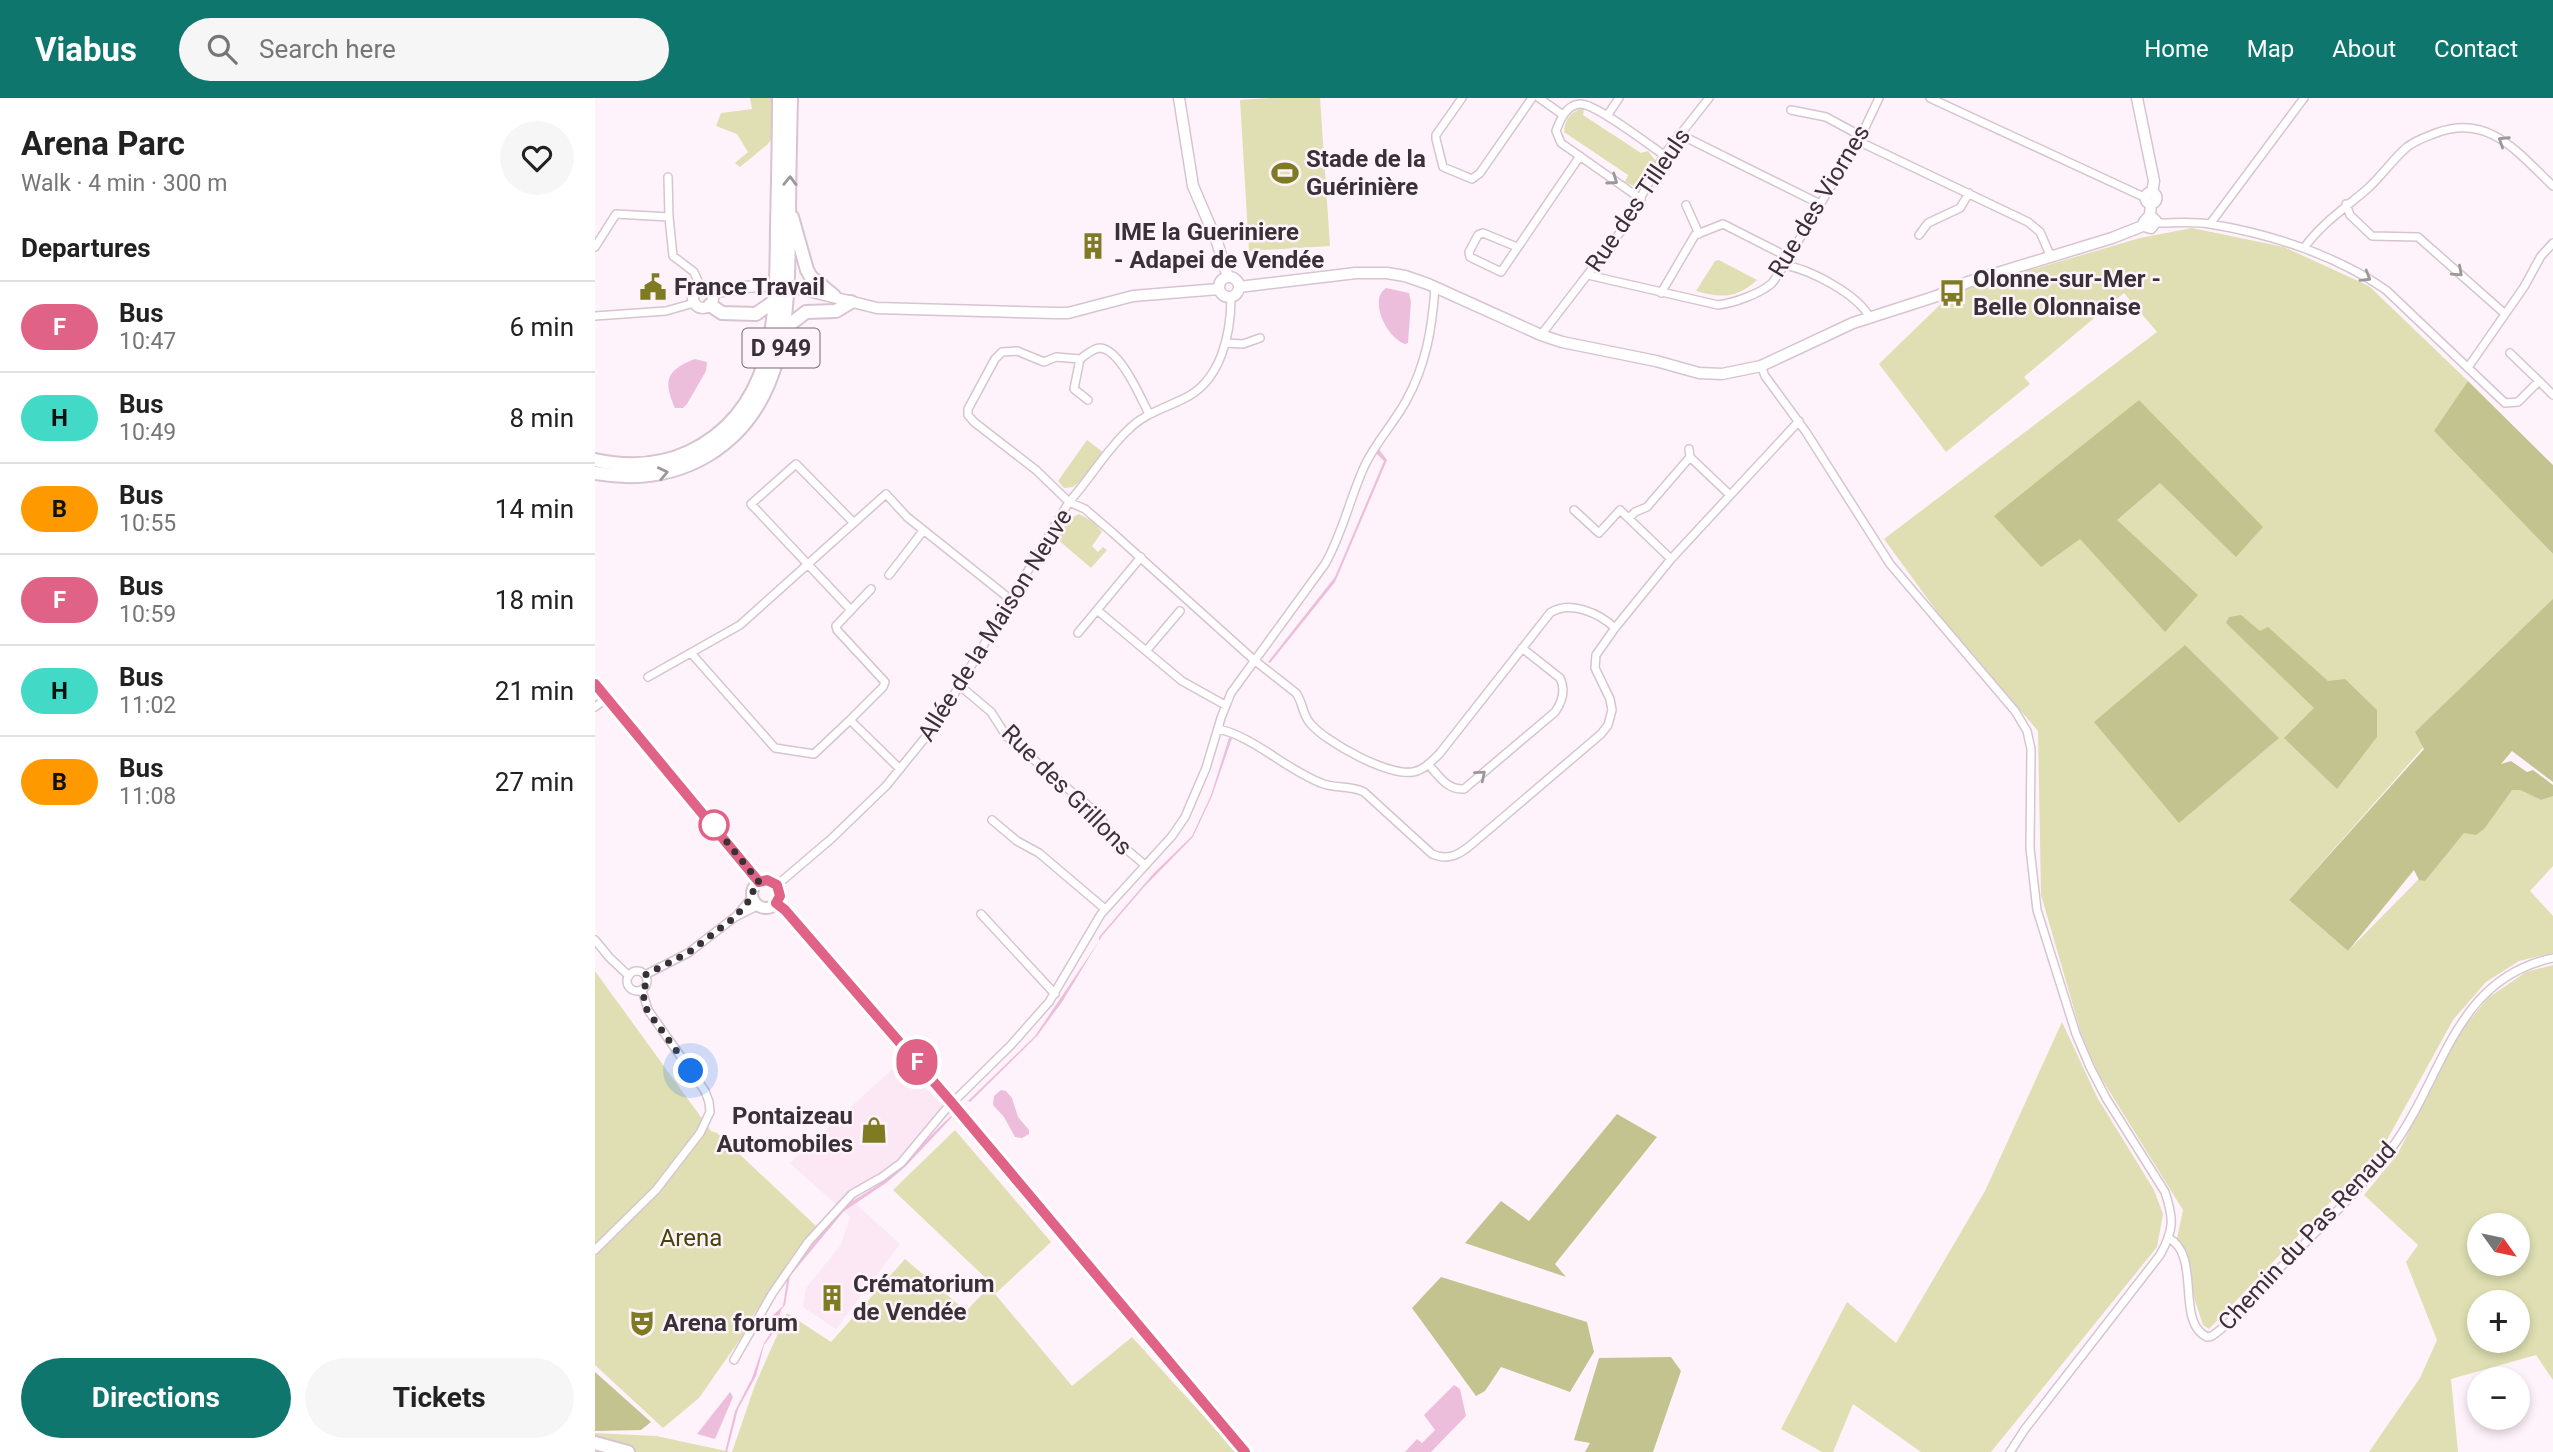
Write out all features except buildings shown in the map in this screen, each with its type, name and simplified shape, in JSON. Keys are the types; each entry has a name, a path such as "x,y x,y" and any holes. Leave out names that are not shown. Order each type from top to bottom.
{"main road":[{"name":"D 949","path":"595,460 626,464 656,463 683,454 714,437 740,412 756,386 778,330 776,300 779,98"},
{"name":"D 949","path":"595,473 627,477 659,474 688,465 722,446 739,431 758,405 775,368 778,330 788,283 791,98"},
{"path":"789,207 807,270 811,277 834,296"},
{"path":"711,299 722,313 756,314 778,330 806,312 836,311 851,302"},
{"path":"756,314 776,300"},
{"path":"595,684 759,882"},
{"path":"767,880 777,885 780,896 776,903 768,907 756,900 753,889 759,882 767,880"},
{"path":"776,903 785,910 952,1103 1245,1452"},
{"path":"595,1443 628,1452"},
{"path":"595,1451 611,1452"}],"street":[{"path":"1179,98 1193,186 1217,242 1228,277 1237,281 1236,294 1231,297 1224,296 1219,289"},
{"path":"1462,98 1436,135 1436,139 1443,167 1472,179 1481,173 1532,98"},
{"path":"1539,98 1563,115"},
{"path":"1607,116 1619,98"},
{"name":"Rue des Tilleuls","path":"1541,335 1625,226 1664,155 1709,98"},
{"name":"Rue des Viornes","path":"1588,275 1661,293 1728,304 1772,283 1859,139 1879,98"},
{"path":"1930,98 2150,198"},
{"path":"2137,98 2154,181 2150,198 2150,221"},
{"path":"2210,224 2304,98"},
{"path":"1641,199 1557,138 1556,131 1563,115 1574,105 1591,105 1664,155"},
{"path":"1791,110 1826,117 1859,139 2035,227 2044,239 2051,257"},
{"path":"2304,248 2346,204 2368,188 2409,146 2439,132 2459,127 2471,127 2502,139 2553,186"},
{"path":"1679,134 1820,204"},
{"path":"1517,247 1483,233 1478,234 1469,252 1475,261 1501,272 1580,156"},
{"path":"668,177 673,256 694,272 701,288"},
{"path":"1919,235 1928,223 1960,208 1969,193"},
{"path":"2346,204 2350,215 2372,236 2418,237 2504,313"},
{"path":"1686,205 1699,234"},
{"path":"595,247 616,214 669,217"},
{"path":"1238,288 1374,272 1405,276 1541,335 1699,373 1738,372 1761,366 1870,317 2150,221 2210,224 2304,248 2351,268 2386,290 2509,404 2518,402 2539,381"},
{"path":"1661,293 1695,235 1723,224 1789,257"},
{"path":"2469,366 2524,287 2541,256 2553,243"},
{"path":"1784,265 1810,272 1837,288 1859,304 1870,317"},
{"path":"1219,289 1222,280 1228,277"},
{"path":"595,316 666,311 694,303 702,308 711,299 743,287 767,286"},
{"path":"701,288 707,289 711,299"},
{"path":"694,303 694,294 701,288"},
{"path":"796,288 888,309 1068,313 1133,296 1219,289"},
{"path":"734,1360 772,1294 808,1242 852,1194 883,1177 901,1163 952,1103 1024,1031 1055,994 1105,909 1172,836 1185,817 1206,768 1225,705 1239,680 1301,601 1325,564 1366,464 1420,373 1429,345 1435,288"},
{"path":"1149,414 1124,368 1106,350 1100,348 1092,350 1080,359 1056,357 1040,362 1020,352 1002,352 995,359 968,410 970,419 1036,470 1069,502 1126,431 1149,414 1199,390 1212,375 1225,343 1231,297"},
{"path":"1225,343 1243,344 1260,338"},
{"path":"2510,353 2553,395"},
{"path":"1080,359 1074,389 1088,400"},
{"path":"1761,366 1765,376 1799,421 1890,564 2015,711 2027,731 2031,749 2030,848 2037,910 2076,1034 2090,1067 2165,1192 2171,1209 2169,1238 2160,1255 2010,1452"},
{"path":"1219,729 1240,736 1289,768 1323,784 1364,792 1431,854 1440,858 1455,856 1601,734 1608,725 1612,710 1610,699 1595,668 1596,655 1671,559 1799,421"},
{"path":"1629,519 1635,512 1647,507 1690,453 1730,495"},
{"path":"850,609 751,504 796,464 854,523"},
{"path":"648,677 740,625 886,494 923,531 1010,599"},
{"name":"Allée de la Maison Neuve","path":"777,885 836,835 900,769 937,723 1069,502 1085,509 1254,660 1296,693 1301,700 1305,716 1313,726 1349,751 1396,771 1414,772 1428,764"},
{"path":"1574,510 1599,533 1620,510 1671,559"},
{"path":"889,575 923,531"},
{"path":"1077,633 1141,557"},
{"path":"691,653 775,748 814,754 851,720 885,682 837,630 838,622 871,589"},
{"path":"1522,648 1560,678 1563,684 1561,699 1555,712 1464,789 1459,790 1448,785 1428,764 1440,753 1522,648 1551,613 1557,608 1567,607 1597,615 1615,628"},
{"path":"1097,610 1182,681 1225,705"},
{"path":"1146,651 1180,611"},
{"name":"Rue des Grillons","path":"959,685 991,712 1007,737 1099,815 1113,838 1145,865"},
{"path":"595,708 607,698"},
{"path":"851,720 900,769"},
{"path":"992,820 1017,841 1039,853 1105,909"},
{"path":"645,975 688,953 756,900"},
{"path":"981,914 1055,994"},
{"path":"595,940 629,976"},
{"name":"Chemin du Pas Renaud","path":"2169,1238 2179,1246 2185,1260 2196,1329 2207,1337 2212,1336 2391,1150 2430,1085 2466,1013 2508,975 2530,964 2553,958"},
{"path":"636,971 645,975 646,985 642,990 635,991 630,988 627,983 629,976 636,971"},
{"path":"595,1250 656,1190 699,1133 710,1112 705,1091 647,1010 642,990"}],"shaded area":[{"path":"1386,288 1409,293 1411,302 1408,343 1398,340 1382,318 1379,301"},
{"path":"695,359 707,362 706,371 687,404 683,408 675,408 669,391 670,377 678,368"},
{"path":"1378,448 1387,460 1335,582 1270,663 1268,662 1335,577 1384,461 1375,452"},
{"path":"1229,738 1232,738 1212,796 1193,837 1144,887 1099,941 1099,937 1154,873 1192,836 1211,795"},
{"path":"1099,941 1062,1002 1037,1036 968,1101 1035,1036"},
{"path":"899,1063 951,1113 856,1204 900,1244 836,1329 803,1307 806,1288 841,1245 850,1217 790,1163"},
{"path":"1001,1090 1006,1091 1012,1098 1018,1117 1029,1130 1029,1134 1022,1138 1015,1137 1004,1117 993,1105 994,1096"},
{"path":"951,1116 905,1167 844,1211 790,1276 785,1305 776,1329 764,1345 756,1376 738,1409 725,1452 735,1411 752,1378 764,1343 770,1334 770,1318 783,1306 788,1274 846,1204 862,1196 890,1175"},
{"path":"1454,1385 1460,1389 1466,1416 1431,1452 1405,1452 1417,1439 1422,1443 1435,1430 1424,1415"},
{"path":"730,1392 733,1397 715,1439 697,1434"}],"green space":[{"path":"750,98 773,98 772,138 740,167 735,163 748,152 737,134 716,126 721,113 752,109"},
{"name":"Stade de la Guérinière","path":"1320,98 1330,246 1249,251 1240,100"},
{"path":"1584,108 1583,115 1641,153 1648,151 1655,160 1640,189 1625,182 1628,175 1564,132 1569,116"},
{"path":"2192,228 2284,247 2369,286 2468,381 2435,432 2553,554 2553,600 2289,900 2348,951 2464,833 2485,828 2512,789 2541,800 2553,794 2553,866 2530,891 2553,916 2553,953 2519,961 2486,982 2453,1020 2383,1147 2209,1329 2203,1325 2176,1243 2183,1210 2098,1073 2081,1033 2041,895 2038,731 1946,624 1884,539 2157,332 2124,293 2024,377 2030,384 1946,452 1879,364 1952,293 2140,238"},
{"path":"1719,260 1757,280 1735,294 1713,295 1696,291 1715,261"},
{"path":"2468,381 2553,465 2553,554 2434,431"},
{"path":"2139,400 2263,527 2236,557 2160,483 2117,520 2198,595 2165,632 2080,539 2041,567 1994,516"},
{"path":"1087,440 1104,453 1078,483 1064,488 1058,481"},
{"path":"1079,514 1094,522 1102,532 1092,546 1098,552 1103,547 1107,550 1091,568 1056,538 1071,518"},
{"path":"2553,599 2553,782 2512,751 2501,764 2511,761 2527,772 2533,770 2553,785 2553,796 2541,800 2520,790 2512,790 2485,828 2476,835 2464,833 2425,881 2419,880 2414,870 2348,951 2289,900 2424,749 2415,732"},
{"path":"2241,615 2260,631 2268,627 2328,681 2345,679 2377,710 2377,737 2337,789 2284,738 2314,708 2226,623 2229,617"},
{"path":"2185,645 2279,738 2179,823 2094,722"},
{"path":"2553,965 2553,1380 2536,1355 2494,1367 2467,1367 2467,1374 2451,1379 2458,1452 2369,1452 2420,1378 2437,1340 2406,1262 2418,1245 2364,1195 2397,1155 2459,1033 2488,998 2526,972"},
{"name":"Arena","path":"595,971 711,1131 717,1133 816,1226 792,1257 699,1398 663,1428 595,1365"},
{"path":"2062,1022 2097,1097 2154,1190 2163,1214 2157,1247 1991,1452 1921,1452 1853,1404 1833,1452 1822,1452 1781,1429 1847,1302 1896,1343 1985,1191"},
{"path":"1617,1114 1657,1137 1555,1264 1566,1277 1465,1243 1501,1201 1529,1221"},
{"path":"955,1130 1051,1242 995,1294 1072,1386 1132,1337 1236,1452 732,1452 755,1385 787,1313 831,1342 905,1259 966,1311 992,1284 893,1190"},
{"path":"1441,1277 1587,1322 1594,1352 1570,1392 1501,1367 1485,1391 1476,1396 1412,1308"},
{"path":"1671,1357 1681,1371 1653,1452 1585,1452 1590,1443 1574,1440 1599,1358"},
{"path":"595,1372 651,1422 641,1430 595,1431"},
{"path":"595,1433 656,1436 731,1452 595,1452"}],"bus line":[{"name":"F","path":"595,684 746,863 759,882 767,880 777,885 780,896 776,903 785,910 952,1103 1245,1452"}],"place":[{"name":"Stade de la Guérinière","path":"1285,173"},
{"name":"IME la Gueriniere - Adapei de Vendée","path":"1093,246"},
{"name":"France Travail","path":"653,287"},
{"name":"Olonne-sur-Mer - Belle Olonnaise","path":"1952,293"},
{"name":"Pontaizeau Automobiles","path":"874,1130"},
{"name":"Crématorium de Vendée","path":"832,1298"},
{"name":"Arena forum","path":"642,1323"}],"route":[{"path":"691,1071 647,1010 642,990 646,985 645,975 688,953 735,917 753,896 753,889 759,882 707,817 714,825"}]}
